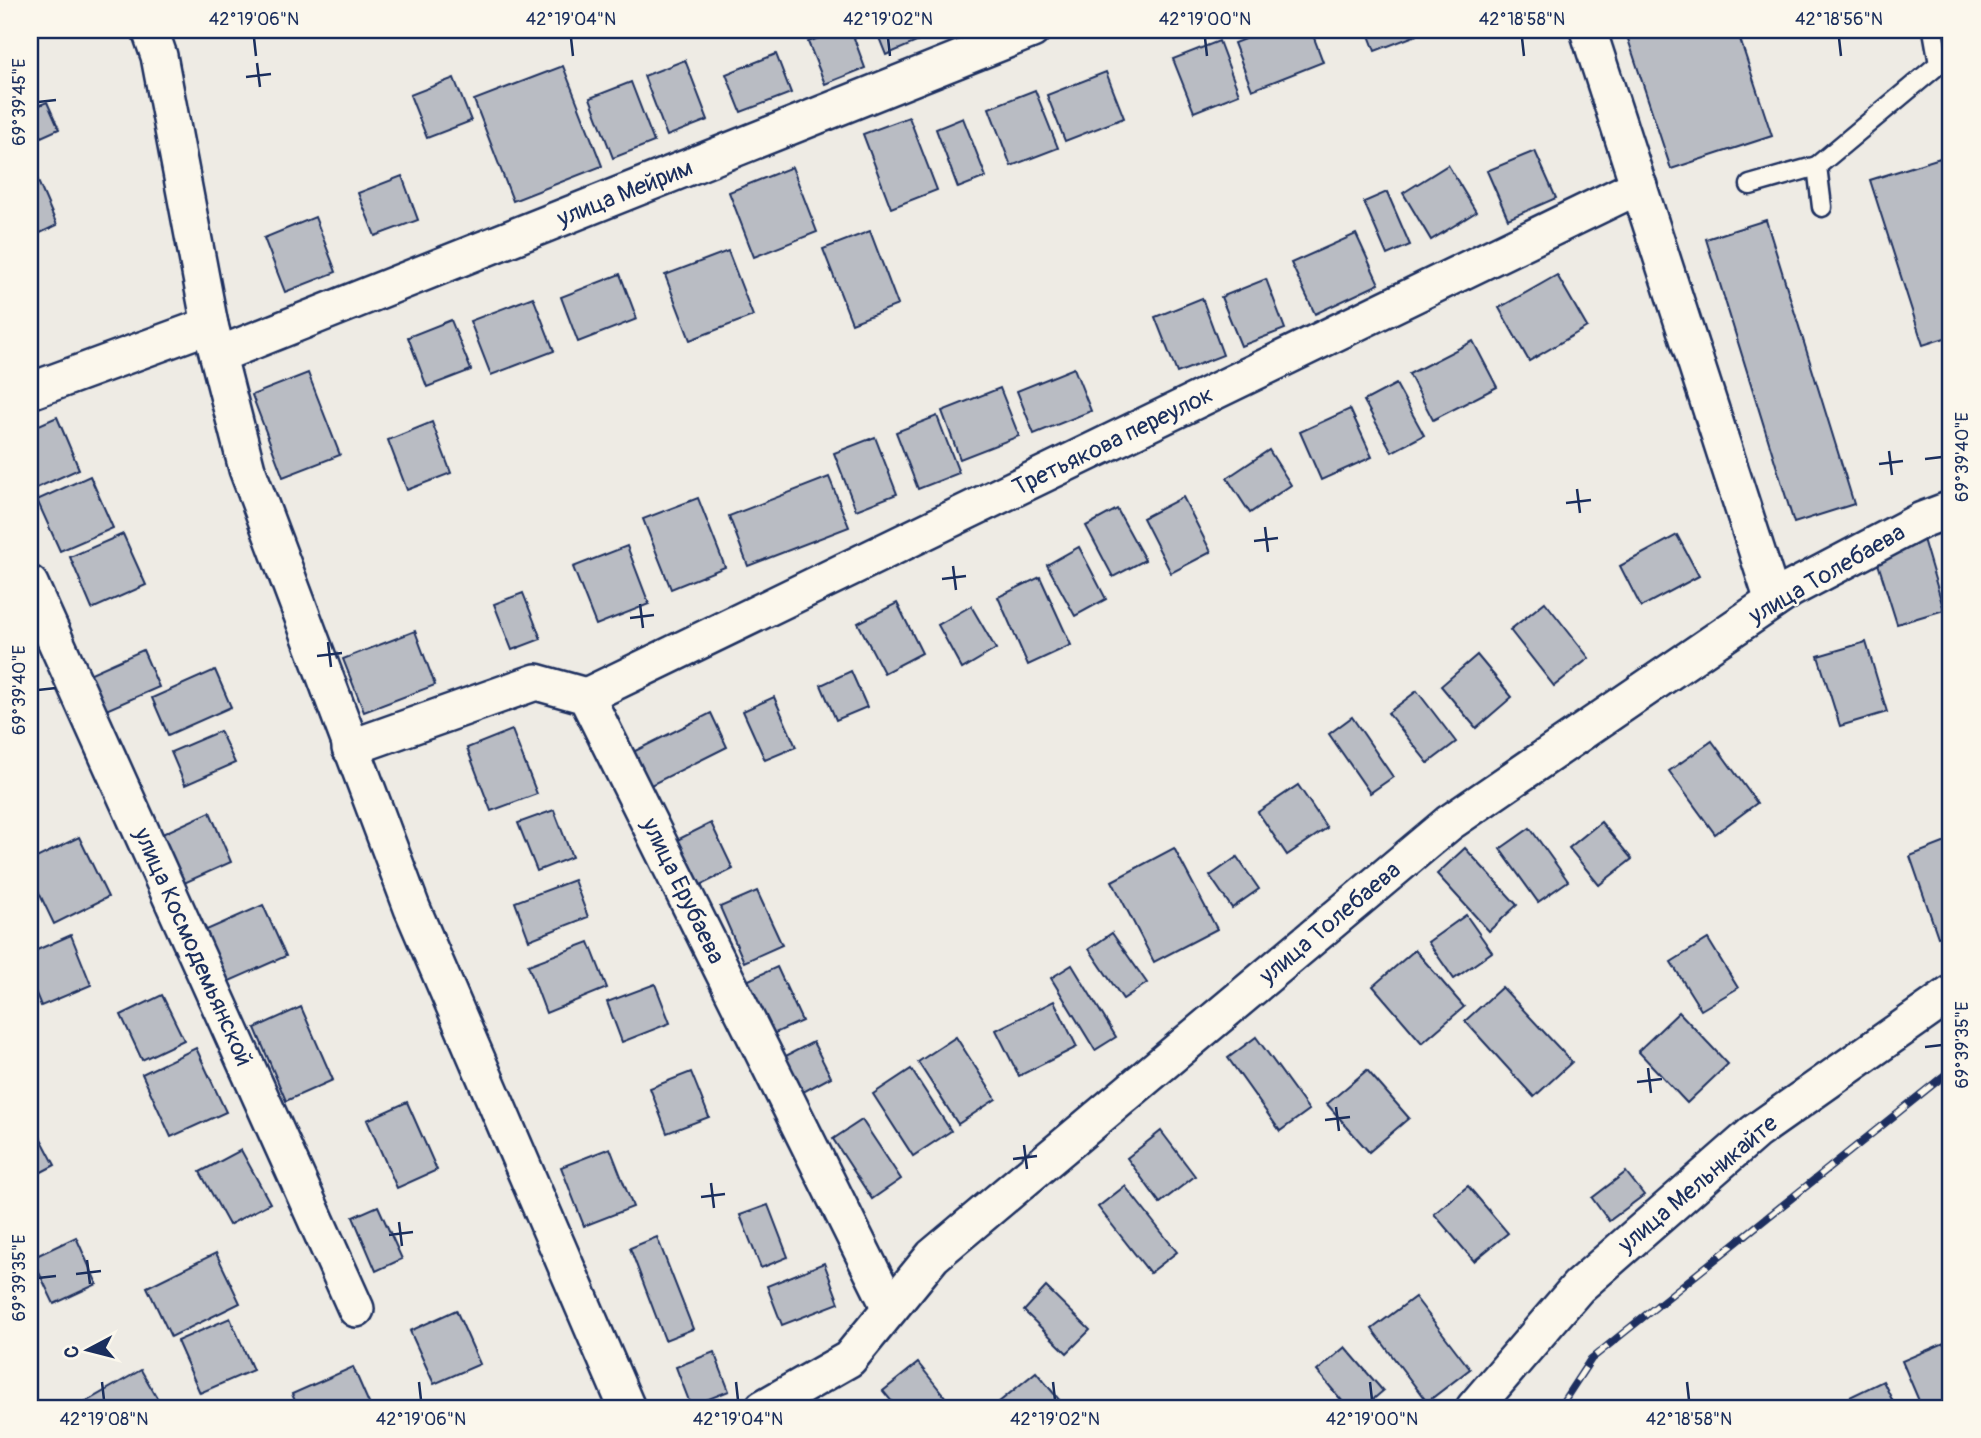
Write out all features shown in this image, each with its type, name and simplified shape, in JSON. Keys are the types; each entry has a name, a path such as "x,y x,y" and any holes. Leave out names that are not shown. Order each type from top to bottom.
{"street":[{"path":"150,30 159,56 214,340 247,469 412,908 627,1408"},
{"name":"улица Мейрим","path":"30,391 214,340 1032,30"},
{"path":"1588,30 1773,601"},
{"name":"Третьякова переулок","path":"586,696 1639,186"},
{"name":"улица Толебаева","path":"763,1408 849,1359 933,1256 1449,823 1773,601 1922,520 1951,509"},
{"name":"улица Космодемьянской","path":"30,584 356,1309"},
{"path":"350,748 536,682 586,696"},
{"name":"улица Ерубаева","path":"586,696 890,1308"},
{"name":"улица Мельникайте","path":"1474,1408 1578,1287 1755,1132 1951,994"}],"lane":[{"path":"1750,185 1817,166 1938,64 1933,30"},
{"path":"1817,166 1822,207"}],"building":[{"path":"840,30 851,30 865,68 825,84 808,42"},
{"path":"876,30 915,30 919,41 886,55"},
{"path":"1268,30 1311,30 1323,62 1252,90 1234,43"},
{"path":"1367,30 1415,30 1417,35 1375,51"},
{"path":"1625,30 1737,30 1772,136 1671,169"},
{"path":"1219,41 1239,94 1194,112 1173,59"},
{"path":"776,54 791,93 741,112 726,74"},
{"path":"685,60 708,120 667,136 644,76"},
{"path":"563,66 602,166 513,201 474,100"},
{"path":"1106,72 1124,118 1065,141 1047,95"},
{"path":"454,78 471,121 427,138 410,95"},
{"path":"631,82 654,142 613,158 590,98"},
{"path":"1035,90 1058,148 1011,166 989,108"},
{"path":"47,102 59,129 30,142 30,109"},
{"path":"909,117 937,190 891,208 863,134"},
{"path":"963,118 986,177 958,188 936,129"},
{"path":"1535,151 1556,198 1508,219 1487,171"},
{"path":"1940,158 1951,192 1951,336 1923,345 1870,180"},
{"path":"1448,165 1476,212 1431,240 1403,193"},
{"path":"792,167 817,232 754,257 729,192"},
{"path":"34,172 57,225 30,238 30,174"},
{"path":"402,176 418,220 375,236 358,193"},
{"path":"1387,192 1410,245 1387,255 1364,202"},
{"path":"315,217 336,272 285,292 264,238"},
{"path":"1766,220 1854,504 1794,523 1706,239"},
{"path":"870,231 898,305 852,323 823,249"},
{"path":"1356,234 1379,284 1315,314 1291,263"},
{"path":"728,251 753,316 690,340 665,275"},
{"path":"620,274 637,319 578,342 561,297"},
{"path":"1557,275 1587,327 1529,361 1499,308"},
{"path":"1266,279 1285,329 1241,346 1221,297"},
{"path":"533,297 554,351 491,375 470,321"},
{"path":"1202,298 1223,355 1177,373 1155,317"},
{"path":"451,320 471,370 427,387 408,337"},
{"path":"1473,341 1497,387 1433,420 1409,374"},
{"path":"1074,368 1091,411 1034,434 1017,391"},
{"path":"308,373 340,455 283,477 252,395"},
{"path":"1396,384 1424,435 1392,452 1364,401"},
{"path":"1000,388 1019,436 960,459 942,411"},
{"path":"1350,409 1372,457 1321,480 1300,432"},
{"path":"937,416 959,473 918,489 896,432"},
{"path":"57,417 79,469 30,491 30,429"},
{"path":"432,422 451,473 407,490 388,440"},
{"path":"875,437 897,494 856,510 834,453"},
{"path":"1269,450 1291,485 1250,513 1227,478"},
{"path":"90,476 113,528 60,551 37,500"},
{"path":"829,477 849,527 748,566 729,516"},
{"path":"1183,497 1211,552 1171,573 1143,518"},
{"path":"698,498 725,567 671,589 643,519"},
{"path":"1117,509 1145,560 1113,577 1086,526"},
{"path":"123,534 146,585 92,609 70,557"},
{"path":"1677,535 1699,576 1641,607 1620,566"},
{"path":"1923,539 1944,610 1897,624 1875,554"},
{"path":"627,546 649,604 596,625 573,567"},
{"path":"1079,547 1106,599 1075,616 1047,565"},
{"path":"1040,577 1071,645 1028,665 998,597"},
{"path":"523,593 541,639 512,650 494,604"},
{"path":"1545,602 1589,658 1554,686 1510,630"},
{"path":"897,603 922,653 884,673 858,623"},
{"path":"971,606 996,649 962,669 938,625"},
{"path":"415,631 435,685 364,712 343,659"},
{"path":"1866,642 1887,712 1840,726 1818,656"},
{"path":"143,650 159,687 104,711 89,674"},
{"path":"1477,655 1512,697 1476,728 1441,686"},
{"path":"215,670 231,707 168,735 152,698"},
{"path":"851,671 867,707 836,720 821,685"},
{"path":"1417,691 1456,742 1428,763 1388,713"},
{"path":"774,697 796,747 765,760 743,711"},
{"path":"711,713 727,747 647,787 631,753"},
{"path":"1352,717 1393,777 1370,793 1329,734"},
{"path":"512,730 537,794 491,811 467,748"},
{"path":"220,731 235,763 185,785 171,752"},
{"path":"1712,741 1757,803 1715,834 1669,771"},
{"path":"1298,785 1327,828 1287,855 1258,812"},
{"path":"554,810 572,857 537,871 518,823"},
{"path":"210,812 231,862 182,884 160,835"},
{"path":"1601,822 1632,859 1599,885 1569,848"},
{"path":"711,823 733,869 693,889 671,843"},
{"path":"1530,828 1568,881 1538,902 1500,849"},
{"path":"79,837 108,897 54,924 30,874 30,861"},
{"path":"1951,840 1951,933 1938,937 1910,856"},
{"path":"1174,848 1217,929 1154,962 1112,881"},
{"path":"1465,848 1517,905 1489,931 1437,874"},
{"path":"1237,857 1259,889 1232,908 1210,876"},
{"path":"574,880 588,917 529,940 515,902"},
{"path":"757,891 782,945 744,962 720,907"},
{"path":"263,905 286,956 225,983 202,932"},
{"path":"1466,915 1492,952 1454,979 1428,942"},
{"path":"1112,933 1147,983 1123,999 1089,949"},
{"path":"71,935 91,985 41,1006 30,979 30,953"},
{"path":"1708,939 1738,988 1701,1010 1671,962"},
{"path":"589,942 607,988 546,1013 528,965"},
{"path":"1415,950 1464,1007 1422,1043 1373,986"},
{"path":"1072,965 1116,1037 1095,1050 1051,978"},
{"path":"777,967 802,1021 764,1038 740,984"},
{"path":"655,984 670,1023 622,1042 607,1002"},
{"path":"1502,987 1572,1062 1534,1097 1465,1021"},
{"path":"162,995 184,1040 142,1060 121,1015"},
{"path":"1054,1001 1077,1047 1019,1076 996,1030"},
{"path":"301,1007 333,1080 286,1101 255,1028"},
{"path":"1679,1012 1728,1064 1687,1103 1638,1051"},
{"path":"956,1037 996,1099 958,1124 918,1062"},
{"path":"1256,1037 1309,1110 1280,1131 1228,1058"},
{"path":"813,1042 831,1077 794,1097 776,1061"},
{"path":"196,1048 226,1112 171,1137 142,1074"},
{"path":"911,1069 951,1131 913,1156 873,1094"},
{"path":"1367,1070 1409,1118 1369,1152 1327,1104"},
{"path":"691,1072 709,1117 667,1133 650,1088"},
{"path":"407,1102 437,1170 397,1188 367,1120"},
{"path":"30,1118 55,1165 30,1178"},
{"path":"862,1120 901,1179 872,1199 833,1139"},
{"path":"1161,1131 1195,1176 1160,1203 1127,1158"},
{"path":"610,1148 633,1207 584,1226 561,1167"},
{"path":"241,1150 270,1203 229,1225 200,1172"},
{"path":"1626,1172 1644,1195 1609,1221 1592,1198"},
{"path":"1125,1186 1177,1252 1150,1273 1098,1207"},
{"path":"1468,1186 1508,1233 1474,1261 1434,1214"},
{"path":"768,1205 788,1257 761,1268 740,1215"},
{"path":"378,1206 402,1259 376,1271 353,1217"},
{"path":"76,1237 97,1284 54,1304 32,1258"},
{"path":"657,1237 693,1329 665,1340 630,1248"},
{"path":"216,1253 240,1303 171,1337 147,1287"},
{"path":"824,1263 839,1303 782,1325 767,1286"},
{"path":"1046,1287 1090,1330 1067,1353 1024,1311"},
{"path":"1415,1297 1470,1369 1427,1402 1372,1329"},
{"path":"456,1310 480,1364 434,1384 410,1331"},
{"path":"230,1318 253,1370 200,1393 177,1341"},
{"path":"1951,1340 1951,1408 1922,1408 1902,1361"},
{"path":"1345,1347 1383,1391 1363,1408 1348,1408 1317,1371"},
{"path":"714,1352 729,1391 691,1406 676,1367"},
{"path":"918,1363 954,1408 897,1408 883,1391"},
{"path":"353,1367 371,1408 298,1408 292,1394"},
{"path":"141,1370 163,1408 84,1408 82,1404"},
{"path":"1036,1372 1066,1408 993,1408 993,1407"},
{"path":"1883,1381 1896,1408 1829,1407"}],"railway":[{"path":"1559,1408 1591,1359 1951,1070"}]}
